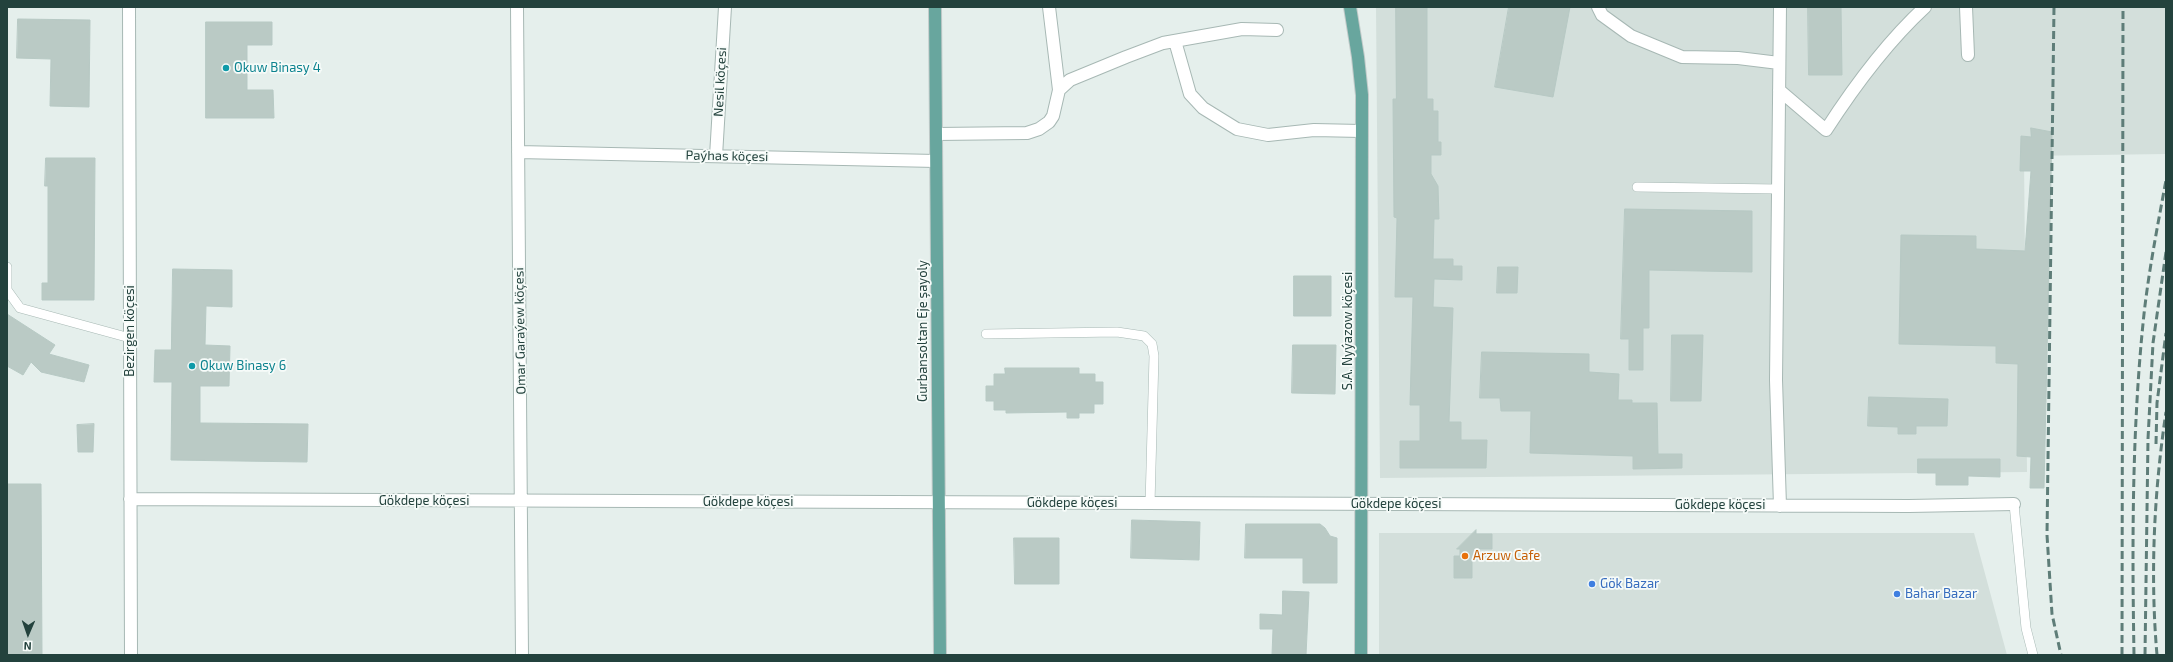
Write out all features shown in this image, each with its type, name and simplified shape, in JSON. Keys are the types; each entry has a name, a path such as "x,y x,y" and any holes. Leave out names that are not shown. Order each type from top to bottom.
{"main road":[{"name":"Gurbansoltan Eje şayoly","path":"935,7 940,655"},
{"name":"S.A. Nyýazow köçesi","path":"1350,7 1359,64 1362,131 1361,655"}],"street":[{"name":"Bezirgen köçesi","path":"129,7 131,655"},
{"name":"Omar Garaýew köçesi","path":"517,7 522,655"},
{"name":"Nesil köçesi","path":"716,156 725,7"},
{"path":"936,134 1027,133 1040,129 1049,122 1053,116 1059,90 1049,7"},
{"path":"1598,7 1602,15 1631,36 1682,58 1738,58 1779,64"},
{"path":"1780,7 1776,380 1780,506"},
{"path":"1779,90 1826,130 1867,71 1900,31 1925,7"},
{"path":"1966,7 1968,55"},
{"path":"1059,90 1070,80 1162,43 1242,29 1277,30"},
{"path":"1175,41 1190,94 1203,108 1237,128 1268,135 1314,130 1362,131"},
{"name":"Paýhas köçesi","path":"518,152 936,161"},
{"name":"Gökdepe köçesi","path":"130,499 1780,506 2014,504"}],"lane":[{"path":"1637,187 1778,189"},
{"path":"7,267 7,290 20,308 130,338"},
{"path":"986,334 1117,332 1144,336 1152,344 1154,356 1150,504"},
{"path":"2014,504 2026,628 2033,655"}],"shaded area":[{"path":"1376,7 2166,7 2166,154 2024,156 2027,472 1380,478"},
{"name":"Gök Bazar","path":"1379,533 1974,533 2007,655 1379,655"}],"building":[{"path":"1396,7 1427,7 1427,99 1433,99 1433,111 1438,111 1438,142 1441,142 1441,155 1431,155 1431,174 1438,186 1439,219 1434,219 1433,259 1453,259 1453,266 1462,266 1462,280 1434,279 1433,307 1453,308 1449,422 1461,422 1461,440 1487,440 1486,468 1400,468 1400,441 1420,441 1420,405 1410,405 1413,297 1395,297 1397,218 1394,217 1393,99 1396,99"},
{"path":"1509,7 1570,7 1553,97 1495,87"},
{"path":"1808,7 1841,7 1842,75 1809,75"},
{"path":"18,19 90,20 89,107 50,106 51,59 17,58"},
{"name":"Okuw Binasy 4","path":"206,22 272,22 272,45 247,45 247,90 273,90 274,118 206,118"},
{"path":"2031,128 2052,132 2044,488 2030,488 2031,457 2017,456 2018,364 1996,363 1996,346 1899,344 1901,235 1976,236 1976,249 2025,251 2031,171 2020,171 2021,136 2031,137"},
{"path":"46,158 95,158 94,300 42,300 42,283 48,283 48,186 45,186"},
{"path":"1625,209 1752,211 1752,272 1649,270 1649,328 1643,328 1643,370 1629,370 1629,339 1621,339"},
{"path":"1498,267 1518,267 1517,293 1497,293"},
{"name":"Okuw Binasy 6","path":"173,269 232,270 232,307 206,306 205,345 230,346 229,386 200,386 200,423 308,424 307,462 171,460 172,382 154,382 155,350 171,350"},
{"path":"1294,276 1331,276 1331,316 1294,316"},
{"path":"7,314 55,345 49,354 89,365 84,382 41,372 31,362 23,375 7,366"},
{"path":"1672,335 1703,335 1701,401 1671,401"},
{"path":"1293,345 1336,345 1335,394 1292,393"},
{"path":"1482,352 1589,354 1589,372 1619,374 1618,400 1632,400 1632,403 1657,403 1658,454 1682,454 1682,468 1633,469 1633,456 1530,453 1531,411 1501,411 1500,398 1480,398"},
{"path":"1005,368 1079,368 1079,374 1095,374 1095,382 1103,382 1103,404 1094,404 1094,413 1079,413 1079,418 1067,418 1067,412 1006,413 1006,410 994,410 994,401 986,401 986,386 994,386 994,374 1005,374"},
{"path":"1869,397 1948,399 1947,426 1916,426 1916,434 1898,434 1898,427 1868,426"},
{"path":"94,424 93,452 78,452 77,425"},
{"path":"1918,459 2000,459 2000,477 1968,476 1968,485 1936,485 1936,473 1918,473"},
{"path":"7,484 41,484 42,655 7,655"},
{"path":"1132,520 1200,522 1199,560 1131,558"},
{"path":"1246,524 1320,524 1325,528 1330,536 1337,538 1337,583 1303,583 1303,558 1245,558"},
{"name":"Arzuw Cafe","path":"1476,530 1476,534 1492,534 1492,549 1477,549 1477,556 1472,556 1472,578 1454,578 1454,556 1460,556 1460,549 1457,549"},
{"path":"1014,538 1059,538 1059,584 1015,584"},
{"path":"1283,591 1309,592 1306,655 1272,655 1273,629 1260,629 1260,614 1282,615"}],"railway":[{"path":"2054,7 2047,535 2052,614 2061,655"},
{"path":"2122,655 2123,7"},
{"path":"2134,655 2133,527 2137,399 2146,297 2166,180"},
{"path":"2145,655 2148,439 2153,343 2166,252"},
{"path":"2156,444 2157,403 2166,333"},
{"path":"2157,655 2154,595 2154,534 2166,412"}],"place":[{"name":"Okuw Binasy 4","path":"226,68"},
{"name":"Okuw Binasy 6","path":"192,366"},
{"name":"Arzuw Cafe","path":"1465,556"},
{"name":"Gök Bazar","path":"1592,584"},
{"name":"Bahar Bazar","path":"1897,594"}]}
